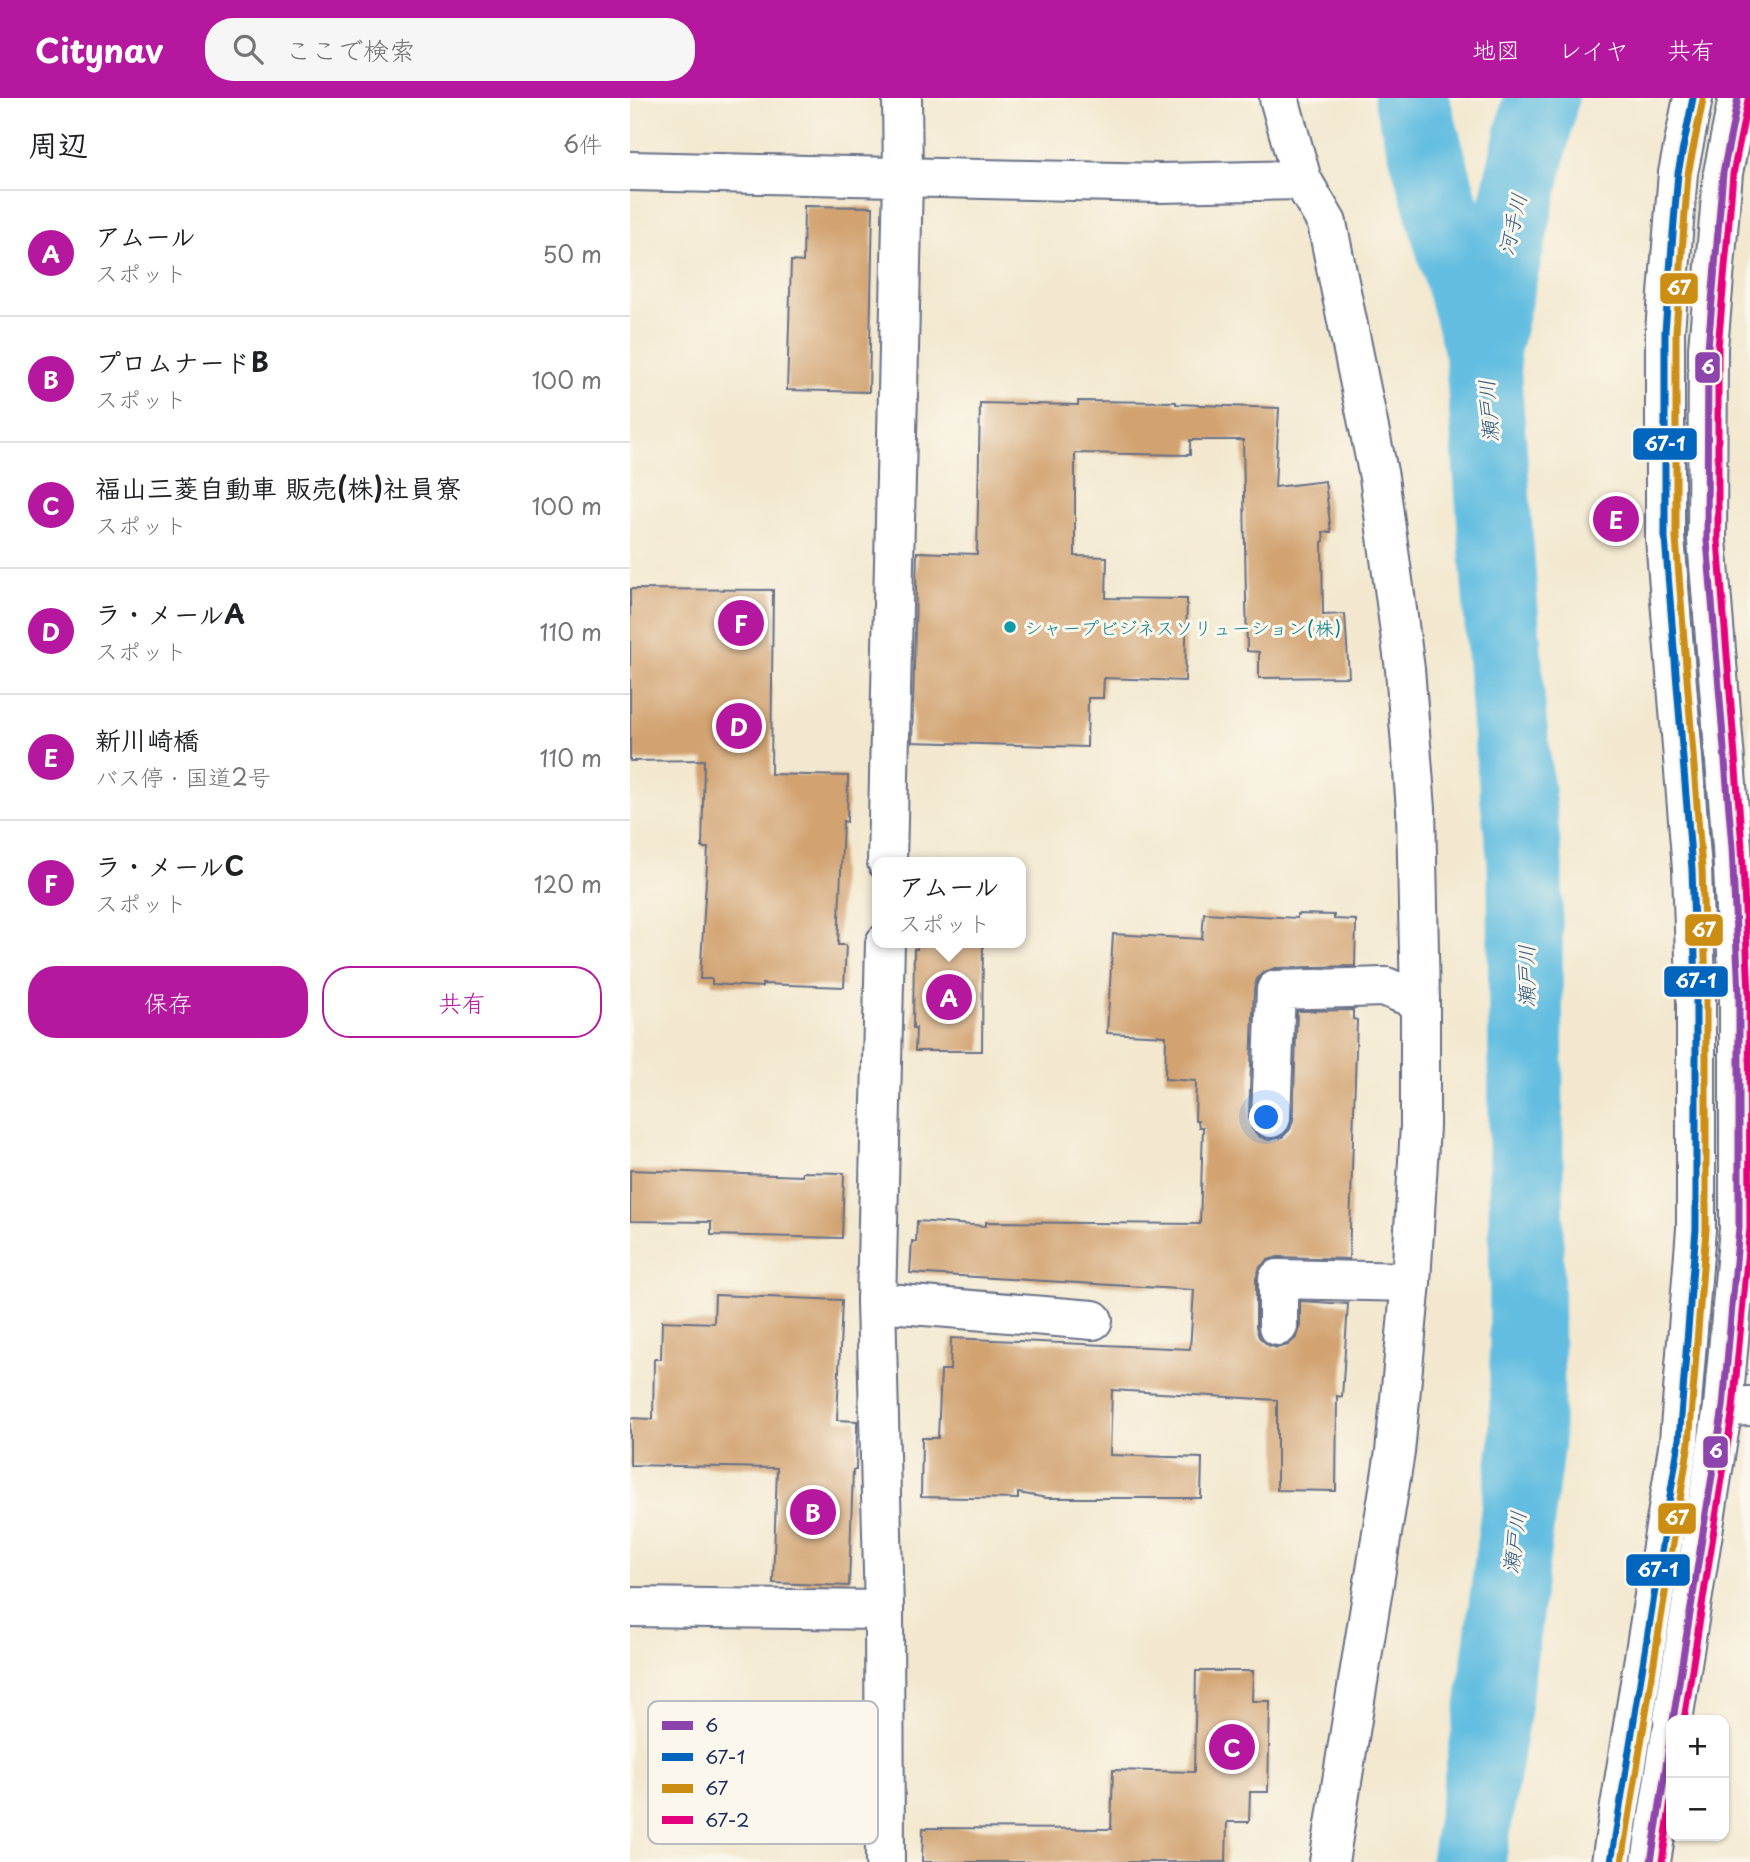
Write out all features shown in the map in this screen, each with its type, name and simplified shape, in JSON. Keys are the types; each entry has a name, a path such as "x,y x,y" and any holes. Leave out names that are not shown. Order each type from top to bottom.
{"main road":[{"path":"887,857 904,177 902,98"},
{"path":"1279,98 1302,180 1327,223 1378,477 1405,669 1416,809 1420,1126 1411,1282 1395,1452 1329,1862"},
{"path":"1611,1862 1679,1441 1696,1228 1696,986 1692,869 1665,538 1665,331 1678,173 1693,98"},
{"path":"1674,1715 1736,1406 1739,994 1732,847 1707,540 1708,348 1723,173 1738,98"},
{"path":"630,171 1160,183 1302,180"},
{"path":"885,948 876,1302 884,1609 885,1862"},
{"path":"1271,1118 1276,990 1386,987 1420,1001"},
{"path":"1278,1326 1278,1279 1411,1282"},
{"path":"876,1302 1093,1320"},
{"path":"630,1607 884,1609"},
{"path":"1651,1862 1666,1766"}],"building":[{"path":"804,206 873,207 869,392 787,390 791,261 803,262"},
{"path":"1078,401 1176,402 1279,408 1275,487 1325,481 1331,532 1323,532 1322,542 1323,615 1345,614 1349,677 1259,678 1259,652 1247,651 1243,440 1190,440 1190,455 1075,453 1075,556 1107,557 1106,598 1187,599 1185,681 1104,678 1103,698 1088,698 1087,747 912,742 917,552 977,554 980,403 1078,405"},
{"path":"630,589 773,590 771,774 848,776 847,822 843,821 838,945 846,945 844,987 762,984 762,987 712,984 712,979 700,979 708,848 702,848 704,760 630,761"},
{"path":"1204,913 1297,918 1297,914 1334,915 1334,919 1356,920 1355,966 1275,968 1264,972 1257,979 1254,989 1249,1117 1252,1129 1260,1137 1269,1140 1282,1137 1290,1129 1293,1119 1297,1011 1353,1010 1353,1019 1357,1020 1349,1259 1278,1257 1268,1260 1260,1267 1256,1279 1256,1327 1259,1337 1268,1345 1277,1348 1288,1345 1297,1337 1300,1301 1348,1304 1342,1397 1337,1396 1336,1491 1277,1490 1277,1400 1112,1390 1110,1455 1202,1458 1201,1498 1047,1498 1018,1493 1018,1499 921,1497 922,1438 938,1438 941,1370 950,1370 951,1338 1190,1349 1194,1290 910,1273 912,1241 916,1242 917,1221 986,1226 986,1222 1200,1224 1203,1127 1199,1127 1198,1121 1195,1121 1196,1081 1165,1079 1166,1036 1107,1033 1113,934 1202,939"},
{"path":"983,948 982,1051 915,1051 914,949"},
{"path":"630,1170 802,1176 802,1172 844,1173 842,1238 711,1235 711,1222 630,1221"},
{"path":"715,1295 842,1300 837,1420 857,1421 849,1586 773,1583 777,1468 630,1465 630,1418 653,1419 654,1359 661,1359 662,1321 714,1323"},
{"path":"1196,1671 1253,1671 1252,1701 1270,1701 1268,1792 1250,1792 1249,1822 1227,1822 1226,1862 922,1862 923,1828 1111,1829 1113,1770 1194,1772"}],"waterway":[{"name":"瀬戸川","path":"1411,98 1482,350 1509,720 1525,863 1527,1442 1493,1708 1468,1862"},
{"name":"河手川","path":"1484,344 1541,98"}],"transit line":[{"name":"67-1","path":"1611,1862 1679,1441 1696,1229 1696,986 1692,869 1665,538 1665,331 1678,173 1693,98"},
{"name":"6","path":"1674,1715 1723,1407 1739,1228 1739,994 1732,847 1707,540 1708,348 1723,173 1738,98"},
{"name":"67","path":"1622,1862 1689,1443 1706,1230 1706,986 1702,869 1676,538 1676,331 1688,174 1703,100"},
{"name":"67-2","path":"1685,1715 1733,1409 1750,1228 1749,994 1742,846 1718,540 1718,348 1733,174 1748,100"},
{"name":"6","path":"1651,1862 1666,1766"},
{"name":"67-2","path":"1662,1862 1666,1834"}],"place":[{"name":"新川崎橋","path":"1616,519"},
{"name":"ラ・メールC","path":"741,623"},
{"name":"シャープビジネスソリューション(株)","path":"1010,627"},
{"name":"ラ・メールA","path":"739,726"},
{"name":"アムール","path":"949,997"},
{"name":"プロムナードB","path":"813,1512"},
{"name":"福山三菱自動車 販売(株)社員寮","path":"1232,1747"}]}
